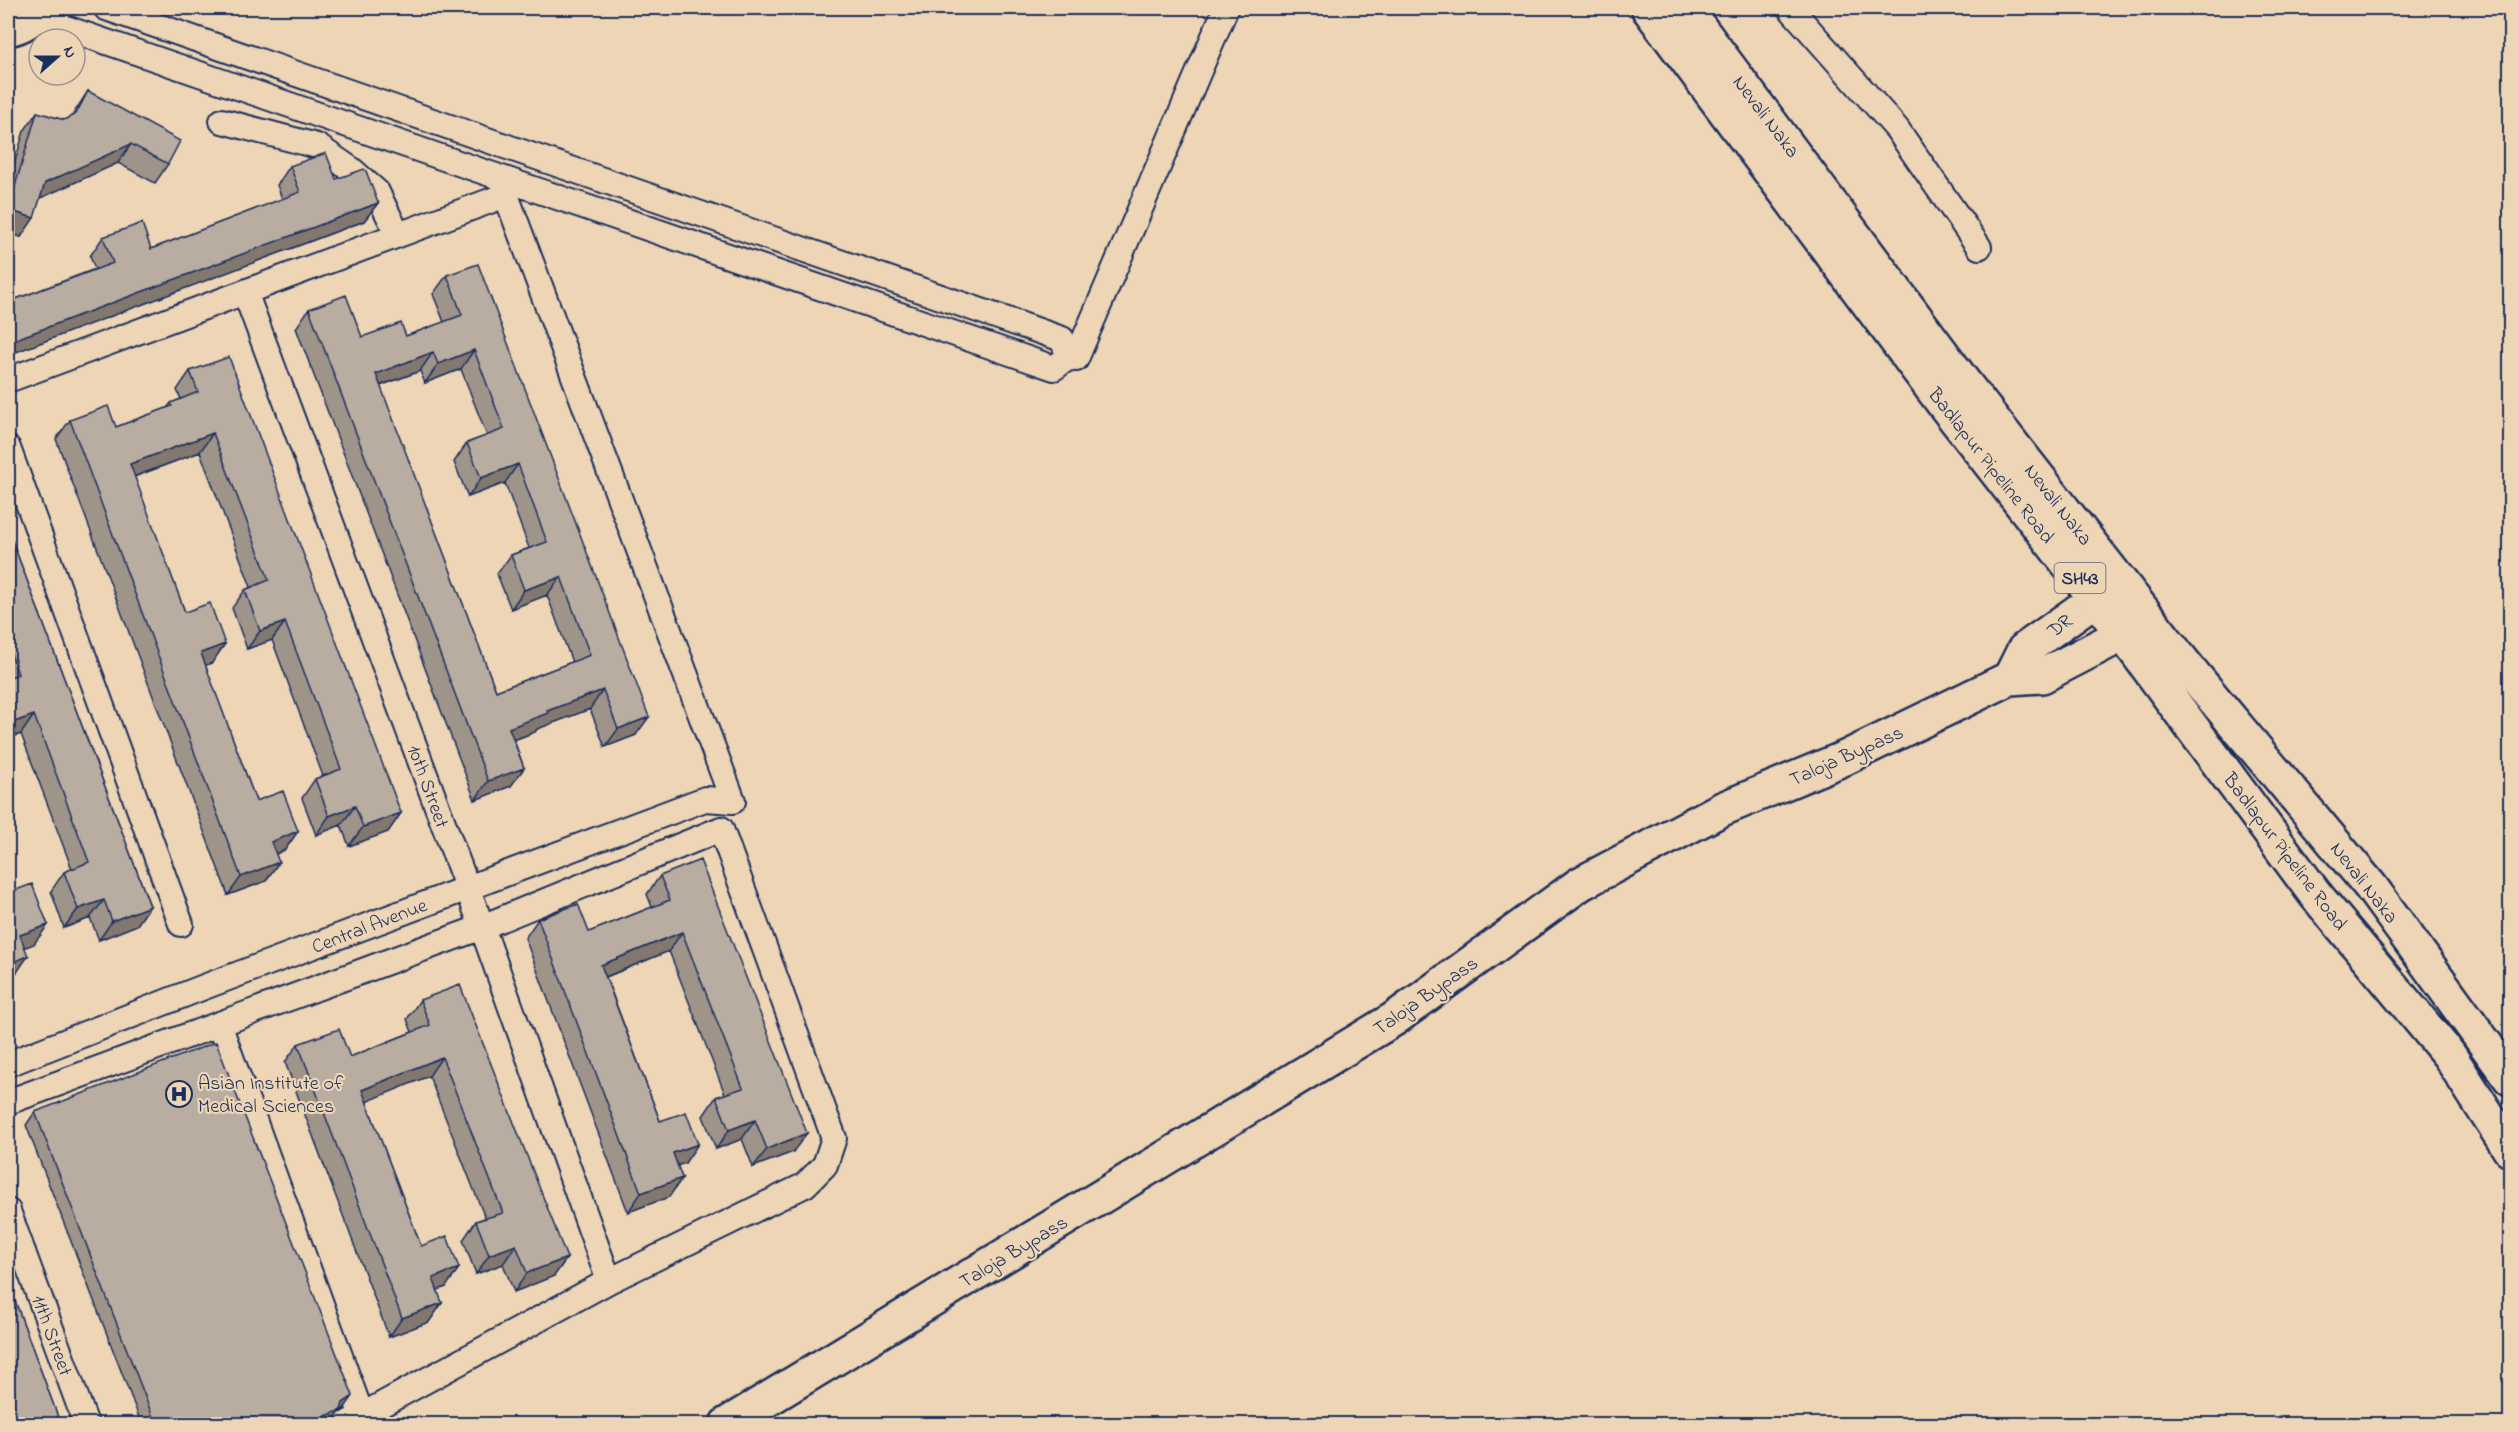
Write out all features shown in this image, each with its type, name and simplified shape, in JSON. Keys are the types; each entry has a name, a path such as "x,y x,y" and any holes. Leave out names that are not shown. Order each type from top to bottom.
{"main road":[{"name":"Badlapur Pipeline Road","path":"1649,8 1935,392 2108,590"},
{"name":"Nevali Naka","path":"1685,8 1965,384 2135,626 2371,887 2511,1078"},
{"name":"DR","path":"2010,678 2024,650 2108,590"},
{"name":"Badlapur Pipeline Road","path":"2135,626 2315,894 2449,1055 2511,1150"},
{"name":"Taloja Bypass","path":"727,1425 1394,1019 1580,884 1722,809 1845,758 2010,678 2042,676 2135,626"},
{"path":"2449,1055 2476,1030"}],"street":[{"path":"106,8 1062,339 1069,357"},
{"path":"1069,357 1076,359 1226,8"},
{"path":"1790,8 1897,129 1979,247"},
{"path":"28,18 1054,368 1069,357"},
{"path":"222,122 317,146 352,170 377,192 398,235"},
{"path":"8,380 506,195 733,801 721,829 834,1138 825,1165 805,1185 609,1281 354,1420 219,1024"},
{"name":"10th Street","path":"245,292 468,888 609,1281"},
{"path":"8,448 181,924"},
{"name":"Central Avenue","path":"8,1064 204,987 705,800 733,801"},
{"name":"Central Avenue","path":"8,1102 482,927 721,829"},
{"name":"11th Street","path":"8,1212 86,1425"}],"building":[{"path":"88,91 180,141 168,164 131,144 45,183 34,218 8,210 37,112 64,120 76,114"},
{"path":"326,153 336,179 364,169 378,203 8,342 8,302 113,263 103,237 142,223 151,249 300,192 290,166"},
{"path":"478,264 649,717 618,729 603,690 547,711 548,713 509,728 524,768 488,781 309,309 346,295 362,337 401,323 406,336 462,315 447,275","holes":["474,350 504,429 467,443 481,478 518,464 547,542 511,555 524,590 561,577 590,655 496,691 376,374 433,352 438,364"]},
{"path":"229,357 401,813 363,827 355,806 329,816 315,779 341,769 285,622 260,631 245,590 269,580 213,433 130,464 185,612 210,603 225,644 201,653 256,801 283,791 298,831 271,842 279,862 241,877 70,420 108,406 116,427 172,406 171,403 198,392 190,371"},
{"path":"8,530 150,906 112,921 104,900 78,909 64,872 89,862 34,715 9,724 8,678 18,674 8,645"},
{"path":"700,860 807,1133 767,1149 755,1120 729,1130 716,1097 743,1088 682,932 601,965 660,1121 686,1112 698,1144 673,1153 682,1178 641,1193 538,919 578,904 589,932 670,900 660,876"},
{"path":"32,884 48,925 20,935 28,956 8,964 8,893"},
{"path":"460,985 567,1258 527,1273 516,1245 489,1255 476,1221 503,1213 442,1057 362,1090 421,1246 447,1236 459,1268 433,1278 442,1303 402,1318 298,1044 339,1029 350,1057 430,1025 420,1000"},
{"path":"216,1042 353,1396 343,1403 341,1410 303,1425 156,1425 35,1112"},
{"path":"8,1282 61,1425 15,1425 8,1404"}],"place":[{"name":"Asian Institute of Medical Sciences","path":"179,1094"}]}
